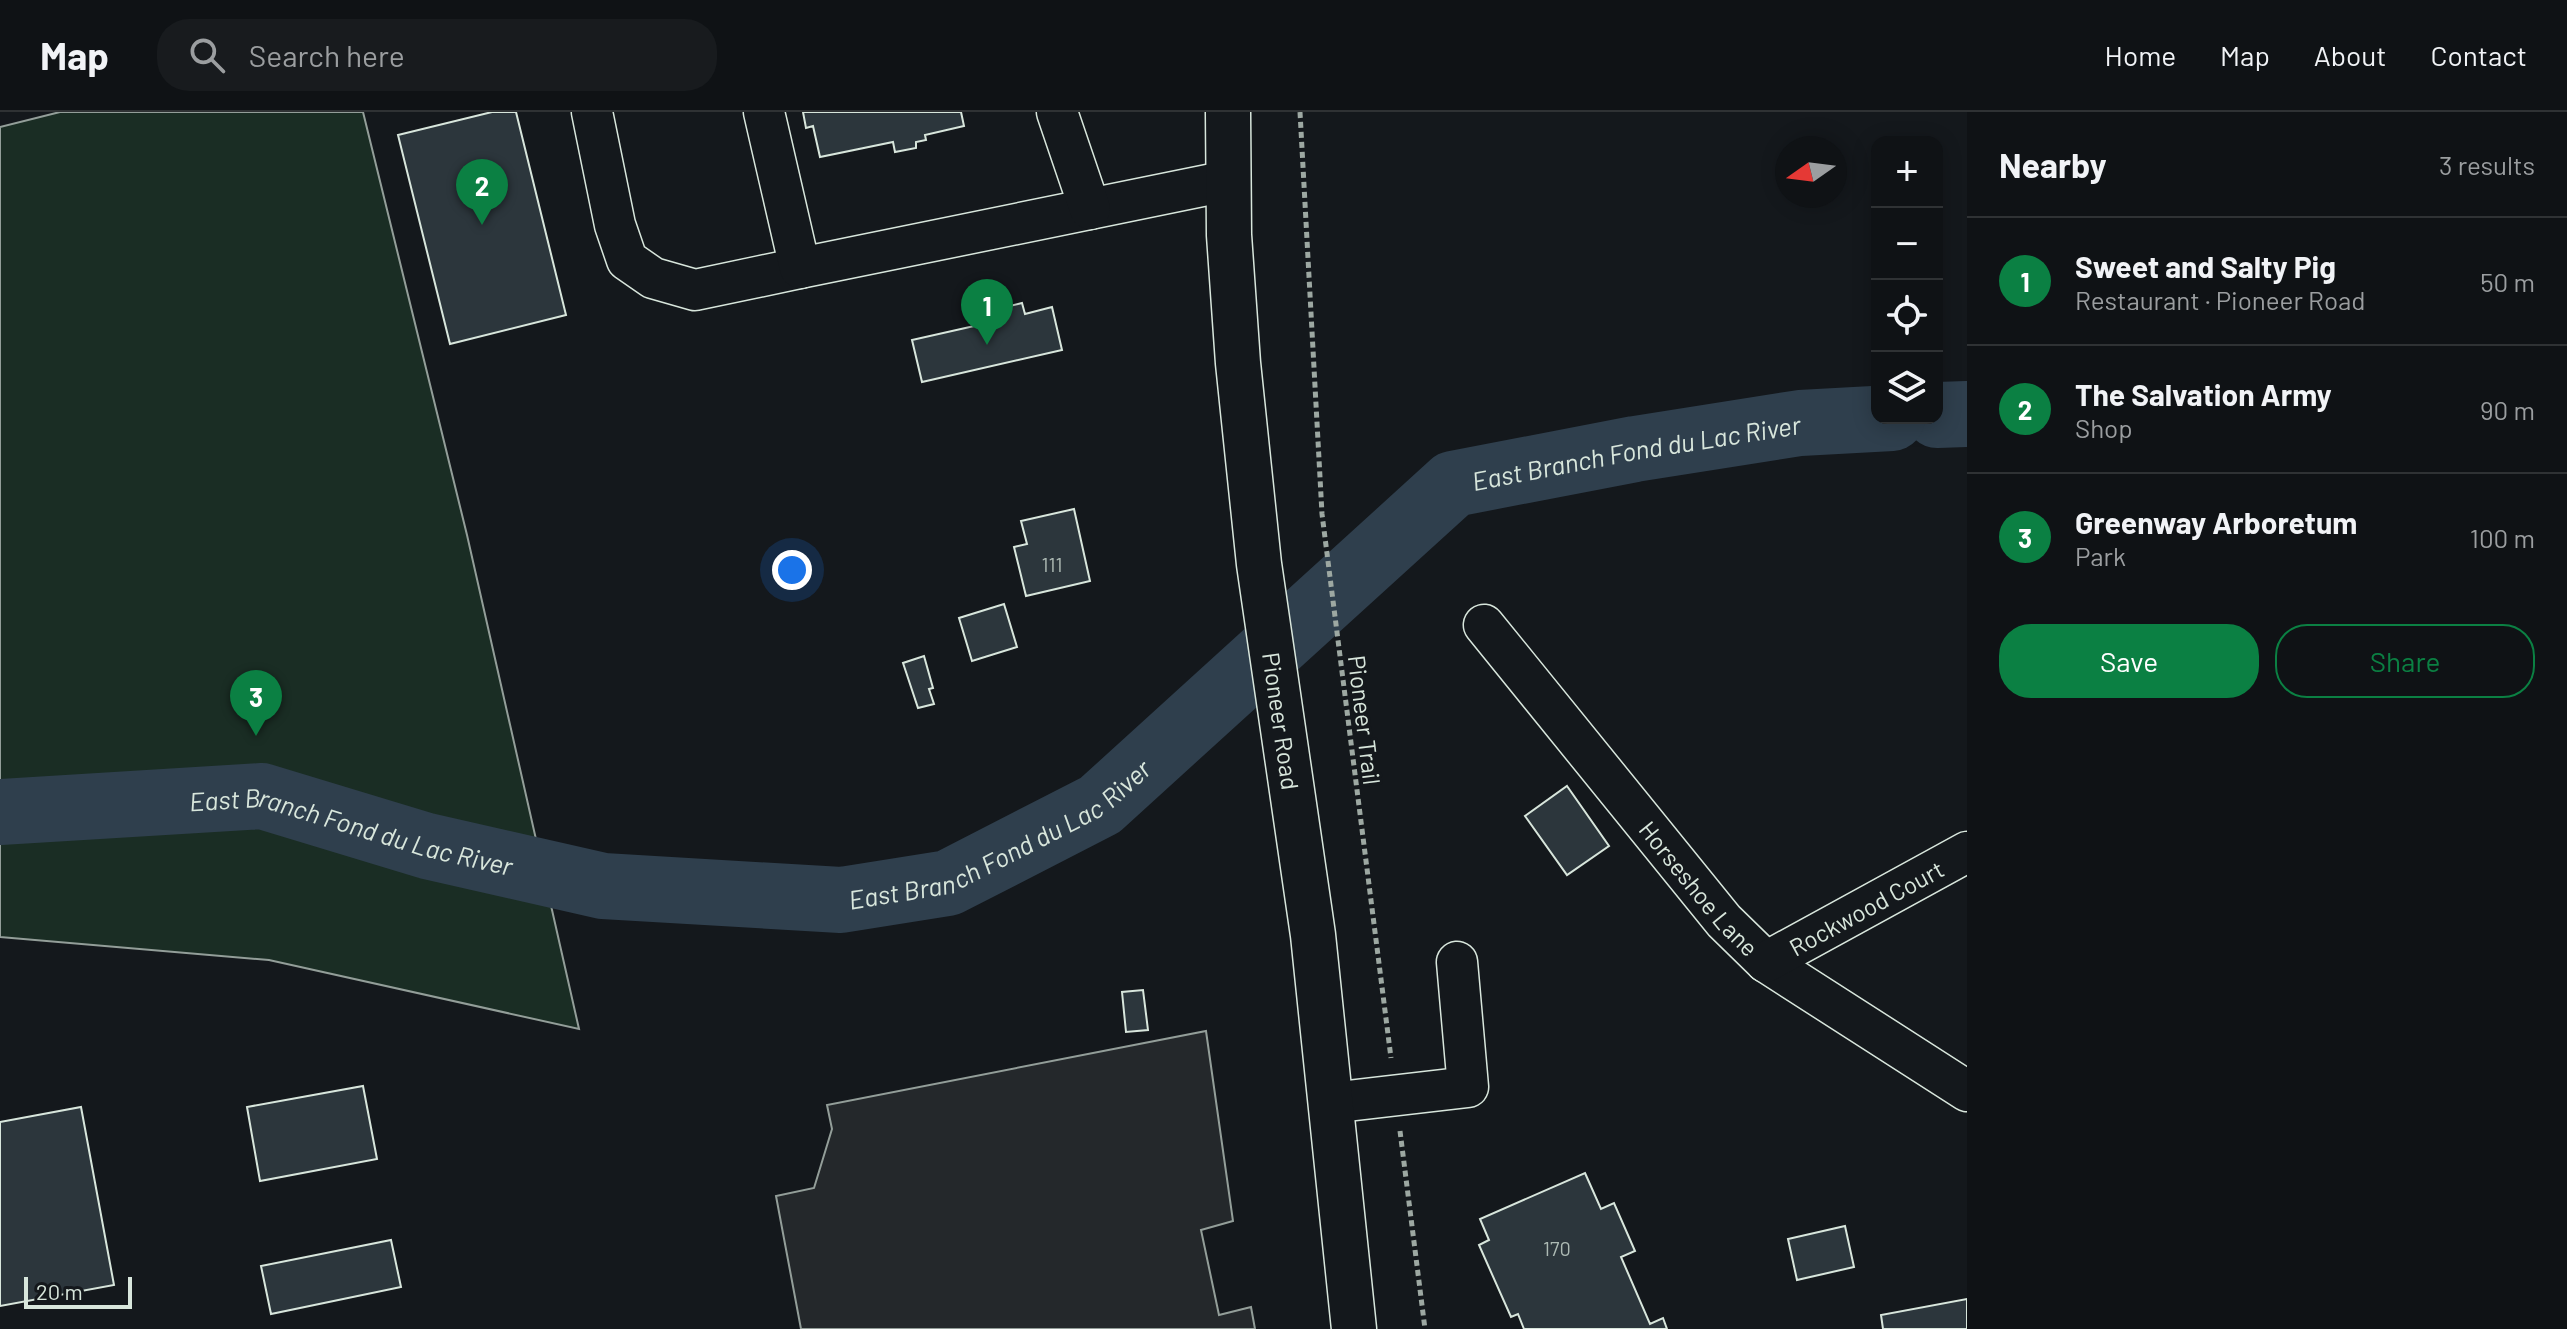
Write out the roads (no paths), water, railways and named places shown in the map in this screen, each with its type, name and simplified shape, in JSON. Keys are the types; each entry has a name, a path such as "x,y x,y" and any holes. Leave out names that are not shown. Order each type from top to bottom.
{"main road":[{"name":"Pioneer Road","path":"1228,112 1227,181 1238,363 1259,564 1313,935 1354,1329"}],"street":[{"path":"592,112 615,225 627,260 653,278 695,290 1227,181"},
{"path":"764,112 800,268"},
{"path":"1057,112 1090,209"},
{"name":"Horseshoe Lane","path":"1484,625 1724,921 1766,962 1967,1091"},
{"name":"Rockwood Court","path":"1766,962 1967,852"},
{"path":"1330,1103 1468,1087 1457,962"}],"waterway":[{"name":"East Branch Fond du Lac River","path":"1943,415 1967,414"},
{"name":"East Branch Fond du Lac River","path":"0,812 262,796 427,846 603,886 841,900 948,883 1100,805 1453,484 1635,449 1800,423 1871,419"}],"place":[{"name":"The Salvation Army","path":"482,225"},
{"name":"Sweet and Salty Pig","path":"987,345"},
{"name":"Greenway Arboretum","path":"256,736"}]}
